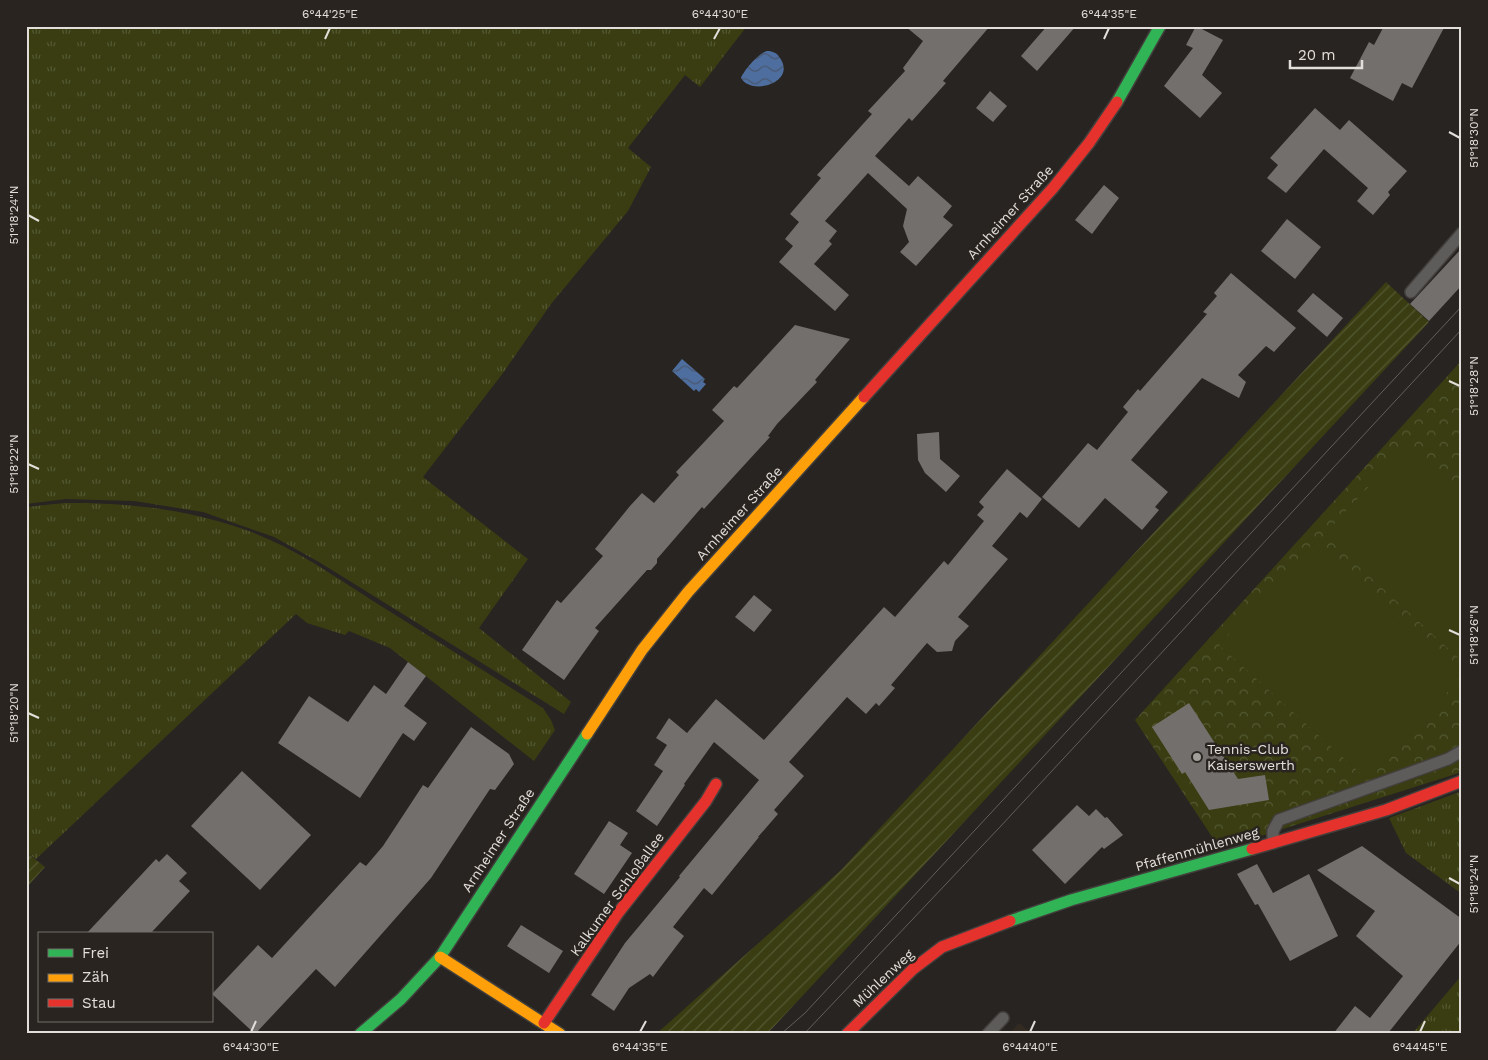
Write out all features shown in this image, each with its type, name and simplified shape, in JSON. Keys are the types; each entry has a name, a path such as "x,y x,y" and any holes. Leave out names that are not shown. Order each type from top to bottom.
{"main road":[{"name":"Arnheimer Straße","path":"360,1034 401,999 440,957 642,650 688,592 1053,188 1089,143 1115,105 1160,26"},
{"name":"Pfaffenmühlenweg","path":"942,947 1011,920 1071,900 1386,810 1462,781"},
{"name":"Kalkumer Schloßallee","path":"544,1023 618,913 706,801 716,784"},
{"name":"Mühlenweg","path":"846,1034 913,969 942,947"},
{"path":"440,957 560,1034"}],"lane":[{"path":"1411,292 1462,233"},
{"path":"1273,842 1273,831 1279,820 1448,759 1462,751"},
{"path":"988,1034 1003,1018"}],"shaded area":[{"path":"1019,1023 1033,1034 1009,1034"}],"green space":[{"path":"26,26 747,26 700,87 685,75 628,148 651,167 628,211 551,304 503,373 423,477 528,559 479,628 571,702 564,714 319,562 274,537 203,512 134,501 66,499 26,504"},
{"path":"1386,282 1429,322 767,1034 656,1034 841,870"},
{"path":"1462,360 1462,772 1220,849 1135,720"},
{"path":"1409,443 1462,490 1462,661 1324,535"},
{"path":"64,503 110,504 155,508 199,516 243,529 277,543 326,571 543,708 555,730 534,761 390,648 349,631 345,635 307,623 296,614 36,859 26,852 26,507"},
{"path":"1312,544 1460,678 1368,780 1219,645"},
{"path":"1462,791 1462,894 1406,853 1389,818"},
{"path":"26,852 45,867 26,888"},
{"path":"1462,975 1462,1034 1412,1034"}],"water":[{"path":"767,51 775,53 780,58 784,67 782,74 778,80 771,84 754,86 746,83 741,78 748,66"},
{"path":"682,359 705,379 703,382 706,384 699,392 696,389 694,391 672,371"}],"building":[{"path":"905,26 990,26 943,81 946,83 912,121 909,118 875,156 909,186 918,176 952,206 943,217 953,225 916,266 900,252 909,242 903,226 907,209 868,173 825,221 837,231 829,241 832,244 814,264 849,295 835,311 779,262 793,246 785,239 799,222 790,214 821,178 817,175 872,114 868,111 905,71 903,68 923,41"},
{"path":"1047,26 1076,26 1037,71 1021,56"},
{"path":"1196,26 1223,40 1202,75 1222,93 1200,118 1164,86 1193,48 1186,45"},
{"path":"1384,26 1445,26 1412,88 1402,83 1393,101 1350,78 1369,42 1374,45"},
{"path":"990,91 1007,106 993,122 976,108"},
{"path":"1315,108 1340,130 1349,120 1407,171 1388,192 1390,195 1373,215 1357,201 1368,188 1324,149 1286,193 1267,178 1278,165 1270,158"},
{"path":"1104,185 1119,198 1092,234 1075,220"},
{"path":"1287,219 1321,247 1295,279 1261,251"},
{"path":"1462,248 1462,285 1429,321 1410,304"},
{"path":"1231,273 1296,328 1274,352 1266,346 1238,375 1246,382 1239,398 1202,378 1131,460 1168,492 1155,507 1159,510 1142,530 1105,498 1079,528 1042,497 1088,443 1097,450 1128,412 1123,407 1138,389 1140,391 1207,314 1203,312 1217,296 1214,293"},
{"path":"1313,293 1343,318 1327,337 1297,311"},
{"path":"795,325 850,339 815,380 817,382 777,424 768,436 770,437 704,509 702,507 657,559 657,563 651,570 647,570 595,628 599,631 564,680 522,650 557,600 561,603 603,556 595,549 630,506 642,493 654,503 679,475 676,472 724,421 712,410 734,386 737,388"},
{"path":"939,432 940,459 960,476 946,492 925,473 918,460 917,434"},
{"path":"1007,469 1042,499 1027,518 1020,512 992,546 1008,559 958,617 969,626 955,641 952,651 937,652 927,643 891,685 895,688 879,706 876,703 866,714 847,697 789,762 804,776 774,810 778,814 712,895 704,888 673,927 684,936 653,977 650,974 629,988 614,1011 591,995 625,943 759,780 714,742 657,826 636,811 663,771 654,765 667,745 656,738 669,718 687,733 716,699 764,740 884,607 895,617 944,561 948,565 984,521 977,515 984,507 979,502"},
{"path":"754,595 772,610 754,632 735,617"},
{"path":"408,662 426,676 404,706 427,723 414,741 403,733 360,798 278,743 309,696 348,722 374,685 386,694"},
{"name":"Tennis-Club Kaiserswerth","path":"1189,703 1238,779 1265,775 1269,800 1209,810 1185,772 1182,774 1152,727"},
{"path":"471,727 509,754 514,764 495,790 490,789 431,878 335,987 316,969 255,1034 212,994 258,945 272,958 360,862 366,866 383,846 423,785 428,788"},
{"path":"242,771 311,835 260,890 191,826"},
{"path":"1077,805 1089,816 1096,809 1105,818 1107,817 1123,835 1104,849 1102,847 1065,884 1032,850"},
{"path":"609,821 628,833 620,845 632,853 604,894 574,874"},
{"path":"1362,846 1462,919 1462,940 1389,1032 1391,1034 1333,1034 1355,1006 1370,1018 1403,976 1356,936 1375,911 1317,870"},
{"path":"167,854 187,873 179,881 190,891 152,932 88,932 156,859 159,862"},
{"path":"1257,864 1273,893 1309,874 1338,936 1290,961 1258,904 1255,905 1237,874"},
{"path":"521,925 563,951 549,973 507,946"}],"tram line":[{"path":"781,1034 805,1013 1462,306"},
{"path":"804,1034 999,828 1462,329"}],"traffic: fast":[{"path":"1117,102 1160,26"},
{"path":"360,1034 401,999 440,957 587,734"},
{"path":"1010,921 1071,900 1252,849"}],"traffic: slow":[{"path":"587,734 642,650 688,592 864,397"},
{"path":"440,957 560,1034"}],"traffic: jam":[{"path":"864,397 1053,188 1089,143 1117,102"},
{"path":"1252,849 1386,810 1462,781"},
{"path":"544,1023 618,913 706,801 716,784"},
{"path":"847,1034 913,969 942,947 1010,921"}],"place":[{"name":"Tennis-Club Kaiserswerth","path":"1197,757"}]}
